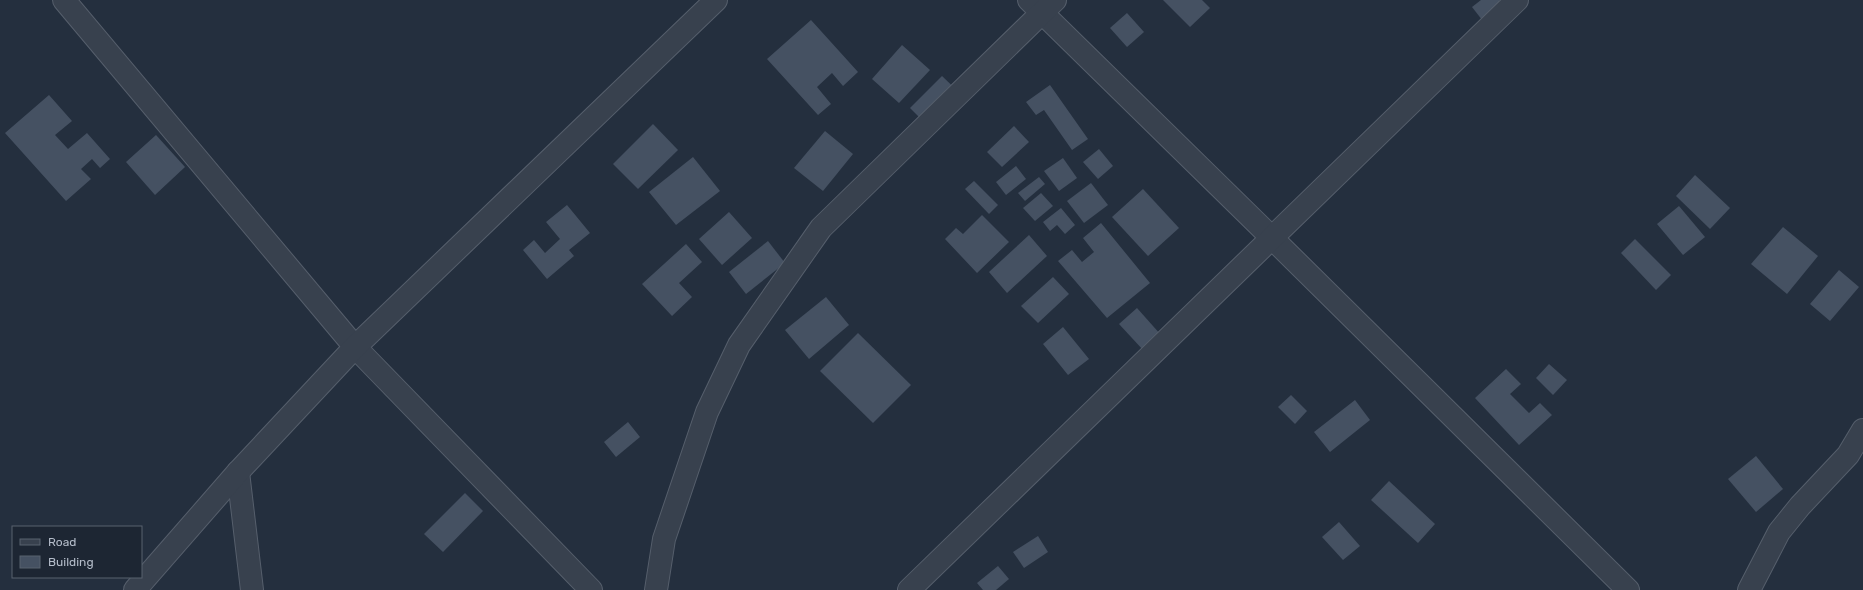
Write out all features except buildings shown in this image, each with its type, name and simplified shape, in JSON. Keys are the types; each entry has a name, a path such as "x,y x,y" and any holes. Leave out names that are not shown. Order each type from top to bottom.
{"street":[{"path":"64,0 355,347 591,590"},
{"path":"135,590 238,472 355,347 716,0"},
{"path":"909,590 1517,0"},
{"path":"656,590 664,539 707,412 739,346 821,228 1042,4 1272,238 1628,590"},
{"path":"1749,590 1779,532 1800,506 1848,455 1863,430"},
{"path":"238,472 252,590"}]}
